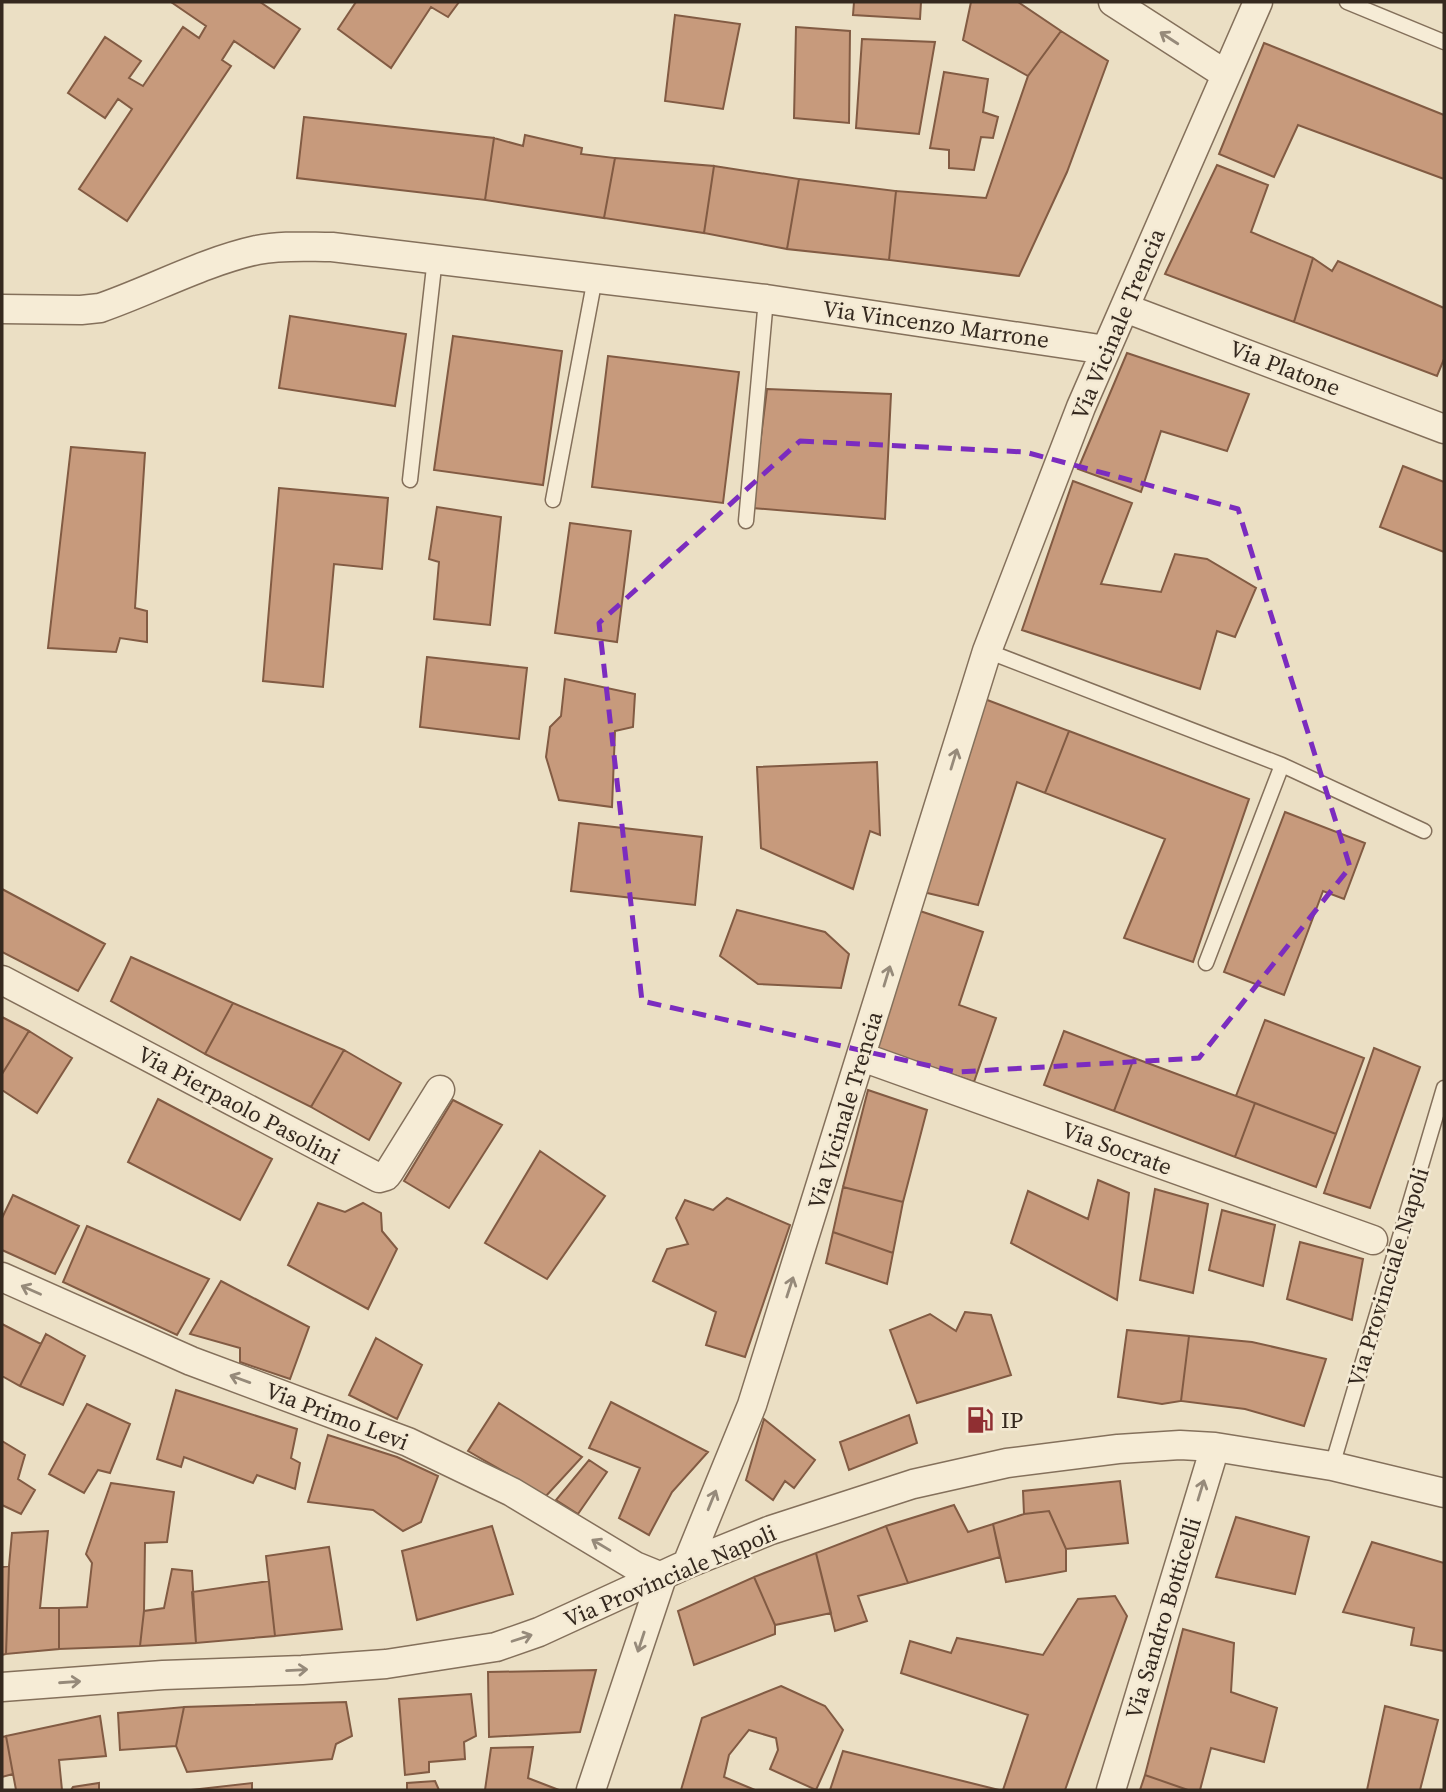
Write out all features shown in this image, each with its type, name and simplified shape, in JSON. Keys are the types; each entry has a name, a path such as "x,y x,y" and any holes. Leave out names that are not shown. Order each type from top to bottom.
{"street":[{"path":"1113,2 1225,74"},
{"name":"Via Vicinale Trencia","path":"687,1564 752,1405 986,651 1076,419 1258,2"},
{"name":"Via Vincenzo Marrone","path":"2,309 100,308 231,257 293,246 332,247 766,299 1106,350"},
{"name":"Via Platone","path":"1125,307 1444,429"},
{"name":"Via Pierpaolo Pasolini","path":"2,980 379,1178 386,1176 440,1090"},
{"name":"Via Socrate","path":"862,1057 1373,1240"},
{"name":"Via Primo Levi","path":"2,1278 191,1361 408,1442 512,1492 635,1566 662,1577"},
{"name":"Via Provinciale Napoli","path":"2,1688 163,1675 386,1664 496,1647 539,1632 687,1564 771,1531 914,1485 1007,1462 1118,1449 1180,1445 1215,1447 1332,1466 1444,1493"},
{"name":"Via Sandro Botticelli","path":"1111,1790 1215,1447"},
{"path":"591,1790 662,1577"}],"lane":[{"path":"1348,2 1444,42"},
{"path":"410,480 435,258"},
{"path":"553,500 595,278"},
{"path":"746,521 766,299"},
{"path":"986,651 1282,765 1424,831"},
{"path":"1206,963 1282,765"},
{"name":"Via Provinciale Napoli","path":"1332,1466 1444,1088"}],"highlighted area":[{"path":"800,441 1025,452 1238,509 1350,867 1199,1058 957,1072 642,1001 599,623"}],"building":[{"path":"171,2 260,2 300,29 274,68 234,41 222,60 231,66 127,221 79,189 132,109 118,99 105,118 68,93 105,37 141,61 129,78 143,86 183,27 199,38 206,26"},
{"path":"356,2 459,2 448,17 431,7 391,68 338,29"},
{"path":"854,2 921,2 920,19 853,15"},
{"path":"971,2 1018,2 1061,31 1028,76 963,40"},
{"path":"675,15 740,24 723,109 665,101"},
{"path":"796,27 850,31 849,123 794,118"},
{"path":"1061,31 1108,61 1067,172 1019,276 889,260 896,191 986,198 1028,76"},
{"path":"862,39 935,42 919,134 856,128"},
{"path":"1264,43 1444,115 1444,179 1298,125 1274,177 1219,154"},
{"path":"944,72 988,79 983,112 998,117 993,138 981,137 974,170 949,168 949,150 930,148"},
{"path":"304,117 494,138 485,200 297,178"},
{"path":"525,135 582,148 581,154 615,158 604,218 485,200 494,138 523,146"},
{"path":"615,158 714,166 704,233 604,218"},
{"path":"1217,165 1268,185 1251,232 1313,258 1294,322 1165,274"},
{"path":"714,166 799,179 787,249 704,233"},
{"path":"799,179 896,191 889,260 787,249"},
{"path":"1313,258 1332,271 1338,261 1444,308 1444,359 1437,376 1294,322"},
{"path":"290,316 406,334 395,406 279,388"},
{"path":"453,336 562,351 543,485 434,470"},
{"path":"1127,353 1249,394 1227,451 1161,431 1141,492 1078,469"},
{"path":"608,356 739,372 723,503 592,487"},
{"path":"767,389 891,394 885,519 752,508"},
{"path":"71,447 145,453 135,608 147,611 147,642 120,638 116,652 48,648"},
{"path":"1403,466 1444,482 1444,552 1380,527"},
{"path":"1073,481 1132,503 1101,584 1161,592 1175,554 1207,559 1256,588 1235,637 1217,631 1200,689 1022,630"},
{"path":"279,488 388,498 382,569 334,564 323,687 263,681"},
{"path":"437,507 501,517 490,625 434,619 439,562 429,559"},
{"path":"570,523 631,531 617,642 555,633"},
{"path":"427,657 527,668 519,739 420,727"},
{"path":"565,679 635,694 633,727 615,731 612,807 559,800 546,757 550,727 561,716"},
{"path":"982,698 1069,731 1045,793 1017,782 978,905 923,892"},
{"path":"1069,731 1249,799 1193,962 1124,938 1165,839 1045,793"},
{"path":"877,762 880,835 870,831 853,889 761,848 757,767"},
{"path":"1285,812 1365,843 1344,899 1323,891 1284,995 1224,972"},
{"path":"579,823 702,837 695,905 571,891"},
{"path":"2,889 105,944 78,991 2,952"},
{"path":"914,909 983,932 959,1005 996,1018 974,1082 868,1045"},
{"path":"737,910 825,932 849,954 841,988 758,984 720,956"},
{"path":"131,957 233,1003 205,1054 111,1001"},
{"path":"233,1003 344,1050 311,1107 205,1054"},
{"path":"2,1017 29,1031 2,1074"},
{"path":"1265,1020 1364,1058 1336,1134 1236,1096"},
{"path":"29,1031 72,1058 37,1113 2,1090 2,1074"},
{"path":"1064,1031 1134,1058 1114,1111 1044,1085"},
{"path":"1374,1048 1420,1067 1370,1208 1324,1193"},
{"path":"344,1050 401,1083 369,1140 311,1107"},
{"path":"1134,1058 1255,1103 1235,1157 1114,1111"},
{"path":"868,1090 927,1110 903,1202 843,1187"},
{"path":"158,1099 272,1159 240,1220 128,1162"},
{"path":"453,1100 502,1125 449,1208 404,1181"},
{"path":"1255,1103 1336,1134 1316,1187 1235,1157"},
{"path":"540,1151 605,1196 547,1279 485,1243"},
{"path":"1098,1180 1129,1193 1117,1300 1011,1243 1028,1191 1088,1219"},
{"path":"843,1187 903,1202 893,1253 833,1232"},
{"path":"1155,1189 1208,1204 1193,1293 1140,1280"},
{"path":"13,1195 79,1226 55,1274 2,1250 2,1218"},
{"path":"727,1198 790,1225 745,1357 706,1345 716,1312 653,1281 667,1249 688,1244 676,1218 685,1200 713,1210"},
{"path":"318,1203 345,1212 363,1203 381,1213 382,1231 397,1249 368,1309 288,1265"},
{"path":"1222,1210 1275,1225 1263,1286 1209,1270"},
{"path":"87,1226 209,1279 177,1335 63,1282"},
{"path":"833,1232 893,1253 887,1284 826,1263"},
{"path":"1300,1242 1363,1259 1352,1320 1287,1299"},
{"path":"221,1281 309,1327 290,1379 240,1362 240,1348 190,1334"},
{"path":"965,1312 991,1315 1011,1375 917,1403 890,1330 930,1314 956,1331"},
{"path":"2,1324 41,1344 20,1386 2,1376"},
{"path":"1127,1330 1189,1336 1181,1401 1162,1404 1118,1397"},
{"path":"46,1334 85,1356 63,1405 20,1386"},
{"path":"1189,1336 1252,1342 1326,1359 1304,1426 1245,1409 1181,1401"},
{"path":"376,1338 422,1365 397,1419 349,1395"},
{"path":"176,1390 297,1429 291,1458 300,1463 295,1489 257,1475 253,1483 184,1457 181,1467 157,1459"},
{"path":"611,1402 708,1452 672,1492 649,1535 619,1518 640,1468 589,1448"},
{"path":"499,1403 582,1457 546,1496 468,1451"},
{"path":"87,1404 130,1424 110,1473 98,1470 84,1493 49,1474"},
{"path":"909,1415 917,1443 849,1470 840,1442"},
{"path":"764,1419 815,1460 794,1488 785,1481 773,1500 746,1480"},
{"path":"328,1435 397,1457 438,1476 421,1522 403,1531 373,1510 308,1502"},
{"path":"2,1441 25,1455 18,1479 35,1490 21,1514 2,1505"},
{"path":"589,1460 607,1472 578,1514 556,1500"},
{"path":"1120,1481 1128,1543 1066,1549 1049,1511 1024,1514 1023,1491"},
{"path":"111,1483 174,1492 167,1542 145,1543 144,1611 140,1646 59,1649 59,1608 87,1607 92,1563 86,1554"},
{"path":"954,1505 968,1532 993,1524 1000,1557 908,1583 886,1526"},
{"path":"1049,1511 1066,1549 1066,1571 1006,1582 993,1524 1024,1514"},
{"path":"1236,1517 1309,1537 1295,1594 1216,1577"},
{"path":"492,1526 513,1594 417,1620 402,1551"},
{"path":"886,1526 908,1583 858,1596 867,1621 835,1631 816,1553"},
{"path":"48,1531 40,1608 59,1608 59,1649 6,1654 12,1533"},
{"path":"1372,1542 1444,1563 1444,1651 1411,1645 1414,1628 1343,1612"},
{"path":"329,1547 342,1629 275,1636 266,1556"},
{"path":"816,1553 831,1613 775,1625 754,1577"},
{"path":"9,1566 6,1654 2,1655 2,1567"},
{"path":"172,1569 192,1571 196,1643 140,1646 144,1611 164,1608"},
{"path":"754,1577 775,1625 775,1634 694,1665 678,1611"},
{"path":"269,1581 275,1636 196,1643 192,1592"},
{"path":"1115,1596 1127,1616 1065,1790 1003,1790 1028,1715 901,1673 910,1641 951,1653 957,1638 1043,1655 1078,1599"},
{"path":"1183,1629 1234,1643 1231,1692 1277,1708 1264,1762 1211,1748 1200,1790 1188,1790 1145,1775"},
{"path":"596,1670 580,1732 489,1737 488,1672"},
{"path":"781,1686 825,1706 843,1730 816,1790 770,1769 778,1750 776,1738 749,1730 729,1755 724,1777 755,1790 681,1790 702,1718"},
{"path":"471,1694 476,1736 464,1742 465,1759 429,1762 429,1772 405,1775 399,1699"},
{"path":"346,1702 352,1736 336,1744 332,1759 187,1772 176,1746 184,1707"},
{"path":"1385,1706 1438,1720 1420,1790 1367,1790"},
{"path":"184,1707 176,1746 120,1750 118,1713"},
{"path":"100,1716 106,1756 59,1760 62,1790 16,1790 6,1736"},
{"path":"6,1736 13,1774 2,1777 2,1737"},
{"path":"533,1747 528,1778 559,1790 485,1790 491,1748"},
{"path":"843,1751 999,1790 830,1790"},
{"path":"1145,1775 1188,1790 1140,1790"},
{"path":"435,1781 439,1790 407,1790 407,1783"},
{"path":"99,1783 99,1790 71,1790 73,1787"},
{"path":"252,1783 252,1790 191,1790"}],"place":[{"name":"IP","path":"980,1420"}]}
